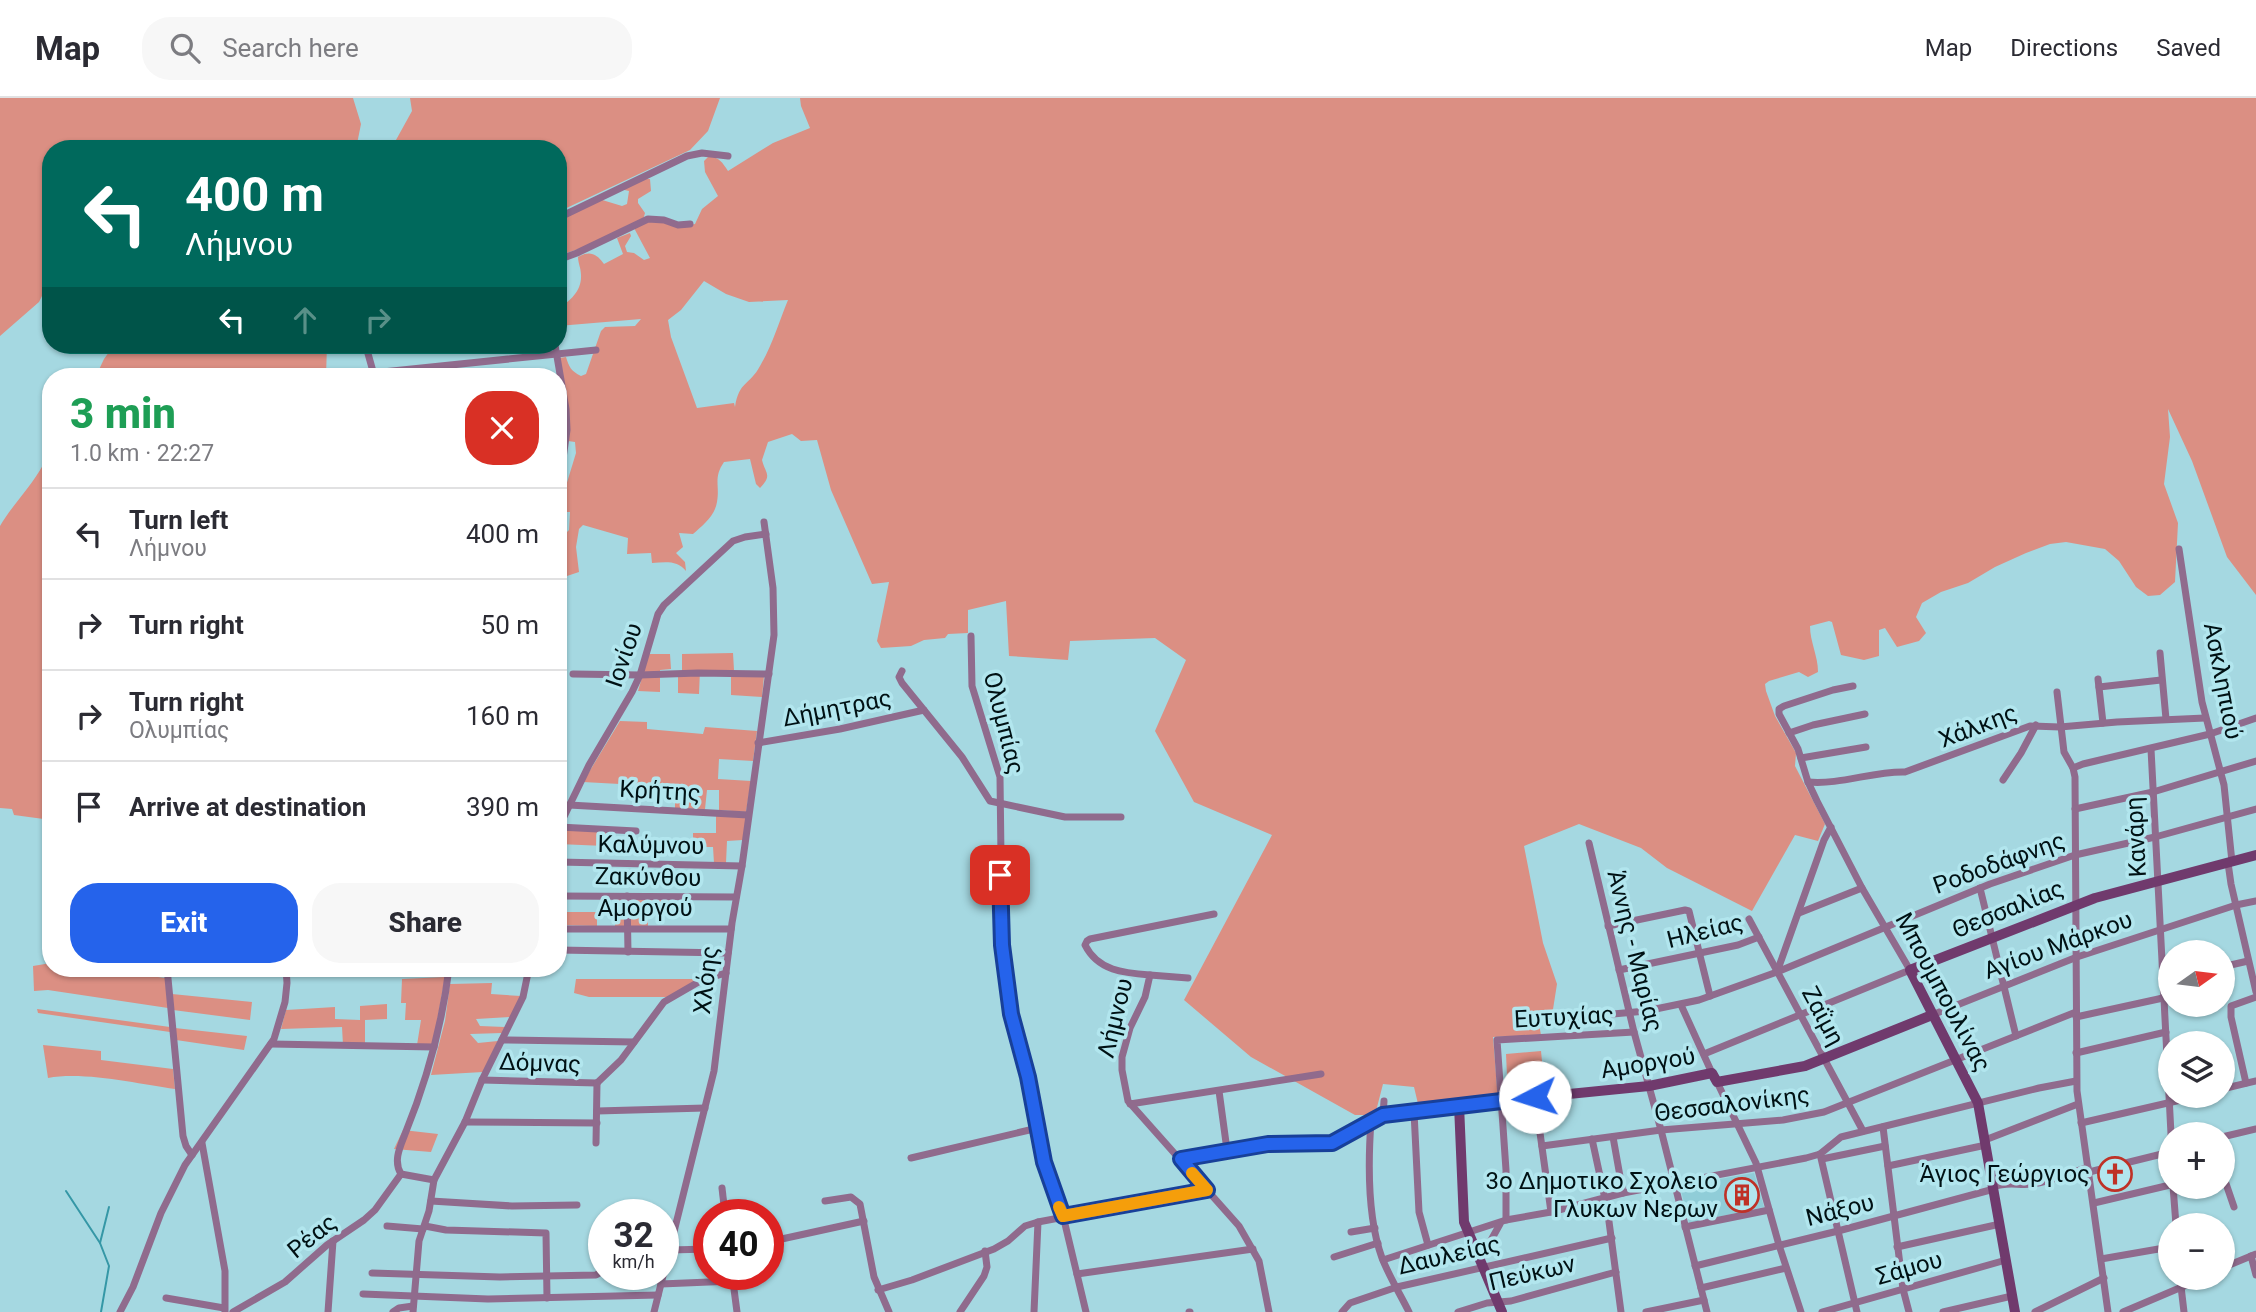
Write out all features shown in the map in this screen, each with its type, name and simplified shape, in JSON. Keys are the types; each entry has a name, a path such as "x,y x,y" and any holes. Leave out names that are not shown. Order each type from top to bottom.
{"street":[{"path":"567,214 687,156 702,153 728,156"},
{"path":"567,257 648,219 664,220 678,225 690,224"},
{"path":"567,353 596,350"},
{"path":"429,368 557,354 558,368"},
{"name":"Χλόης","path":"679,1213 714,1072 731,929 774,635 764,523"},
{"name":"Ιονίου","path":"567,810 640,675 654,625 664,605 733,541 766,534"},
{"name":"Ασκληπιού","path":"2179,549 2205,718 2221,772 2236,905 2256,992"},
{"name":"Ολυμπίας","path":"971,636 971,681 999,771 1002,945 1011,1014 1028,1077 1047,1172 1063,1216 1086,1312"},
{"path":"2160,653 2166,719"},
{"path":"902,671 898,677 910,695 962,757 990,801 1065,817 1121,817"},
{"path":"573,674 769,674"},
{"path":"2103,723 2098,683 2161,680"},
{"name":"Μπουμπουλίνας","path":"1853,686 1783,706 1779,711 1780,719 1801,758 1808,782 1862,888 1910,970 1978,1103 2015,1312"},
{"path":"2057,692 2064,752 2073,768 2077,904 2076,1081 2108,1312"},
{"name":"Δήμητρας","path":"758,743 840,729 924,710"},
{"path":"1789,733 1865,713"},
{"name":"Χάλκης","path":"1808,782 1905,772 2036,725 2060,727 2205,718"},
{"path":"2073,768 2210,734 2256,718"},
{"path":"2003,780 2036,725"},
{"path":"1801,758 1866,747"},
{"name":"Κανάρη","path":"2151,749 2161,940"},
{"path":"2075,809 2153,792 2256,761"},
{"name":"Κρήτης","path":"569,805 748,815"},
{"name":"Ροδοδάφνης","path":"1558,1019 1681,1005 1777,972 1980,888 2075,855 2155,837 2256,809"},
{"path":"1777,972 1831,827"},
{"path":"567,828 636,831"},
{"name":"Άννης - Μαρίας","path":"1589,843 1629,1013 1707,1312"},
{"name":"Θεσσαλίας","path":"1703,1054 2077,904 2256,855"},
{"name":"Καλύμνου","path":"567,862 742,866"},
{"path":"1799,914 1862,888"},
{"path":"1980,888 2016,1036"},
{"name":"Ζακύνθου","path":"567,896 736,897"},
{"path":"626,896 628,952"},
{"name":"Αγίου Μάρκου","path":"1715,1078 1794,1070 2077,957 2236,905 2256,901"},
{"path":"1608,926 1689,911 1710,996"},
{"name":"Λήμνου","path":"1130,1104 1124,1083 1122,1060 1128,1034 1145,997 1150,975 1113,971 1091,953 1086,942 1214,914"},
{"name":"Ζαΐμη","path":"1749,919 1863,1131"},
{"name":"Αμοργού","path":"567,929 731,929"},
{"name":"Ηλείας","path":"1619,970 1759,937"},
{"path":"567,950 728,953"},
{"path":"2235,964 2248,961"},
{"path":"596,1143 597,1083 615,1067 654,1013 667,1000 702,980 726,972"},
{"path":"1150,975 1188,978"},
{"path":"168,977 183,1136 192,1155"},
{"path":"120,1312 133,1287 161,1213 192,1155 271,1044 278,1030 285,1003 287,977"},
{"path":"434,1180 401,1174 397,1161 435,1047 448,977"},
{"path":"393,1312 399,1308 413,1309 419,1241 434,1180 465,1122 525,990 527,977"},
{"path":"2246,1083 2231,1017 2231,1006 2256,997"},
{"name":"Θεσσαλονίκης","path":"1542,1146 1661,1130 1783,1120 1824,1112 1955,1059 2076,1015 2158,999"},
{"path":"1681,1005 1758,1168 1801,1312"},
{"name":"Ευτυχίας","path":"1502,1099 1497,1040 1634,1032"},
{"path":"2076,1054 2158,1034"},
{"path":"502,1040 634,1042"},
{"path":"271,1044 435,1047"},
{"path":"1130,1104 1321,1074"},
{"name":"Αμοργού","path":"1181,1159 1268,1144 1332,1143 1383,1115 1502,1099 1715,1078"},
{"name":"Δόμνας","path":"482,1080 597,1083"},
{"path":"1821,1157 1841,1137 2076,1081"},
{"path":"2235,1086 2256,1081"},
{"path":"1219,1091 1227,1150"},
{"path":"1535,1097 1550,1212"},
{"path":"1481,1263 1503,1222 1502,1099"},
{"path":"1383,1115 1384,1101"},
{"path":"1130,1104 1239,1226 1253,1248 1263,1276 1269,1312"},
{"path":"1888,1166 1986,1142 2078,1104"},
{"path":"1459,1105 1464,1217 1468,1233 1500,1307"},
{"path":"2081,1123 2158,1106"},
{"path":"597,1111 705,1108"},
{"path":"1414,1112 1419,1212 1428,1245"},
{"path":"1371,1121 1369,1166 1375,1228 1383,1260 1409,1312"},
{"path":"465,1122 597,1123"},
{"path":"1883,1126 1897,1247 1909,1312"},
{"path":"912,1158 1038,1128"},
{"path":"2235,1135 2256,1129"},
{"path":"1613,1137 1623,1193"},
{"path":"1592,1139 1612,1238 1621,1312"},
{"path":"166,1298 224,1310 225,1271 202,1143"},
{"path":"1383,1260 1503,1222 1623,1193 1885,1146"},
{"path":"2089,1169 2158,1155"},
{"path":"1821,1157 1857,1312"},
{"name":"Νάξου","path":"1695,1266 1894,1216 2007,1182 2028,1184 2089,1169"},
{"name":"Ρέας","path":"234,1312 285,1282 333,1241 364,1220 375,1210 401,1174"},
{"path":"722,1188 723,1199"},
{"path":"2094,1203 2158,1189"},
{"path":"878,1290 912,1280 1000,1246 1021,1229 1038,1222 1207,1190"},
{"path":"825,1201 854,1198 860,1204 878,1290 889,1312"},
{"path":"2231,1199 2234,1207"},
{"path":"431,1200 512,1206 577,1205"},
{"path":"1685,1227 1769,1210"},
{"path":"784,1238 864,1221"},
{"path":"1034,1312 1038,1222"},
{"path":"1897,1247 2000,1223"},
{"path":"387,1226 546,1233 547,1298"},
{"path":"1351,1232 1375,1228"},
{"name":"Δαυλείας","path":"1342,1312 1350,1303 1481,1263 1612,1238"},
{"path":"328,1312 333,1241"},
{"path":"1335,1257 1378,1243"},
{"path":"1077,1274 1253,1248"},
{"path":"2101,1259 2158,1249"},
{"path":"960,1312 984,1276 985,1251"},
{"path":"2235,1263 2253,1255 2256,1275"},
{"name":"Σάμου","path":"1822,1312 2006,1260"},
{"path":"1700,1288 1786,1268"},
{"name":"Πεύκων","path":"1458,1312 1487,1303 1500,1307 1511,1301 1616,1272"},
{"path":"372,1273 588,1275"},
{"path":"2035,1312 2104,1278"},
{"name":"Χλόης","path":"654,1312 659,1290"},
{"path":"734,1290 737,1312"},
{"path":"2123,1312 2176,1290"},
{"path":"2181,1290 2184,1312"},
{"path":"363,1294 488,1299 658,1295"},
{"path":"1943,1312 2012,1296"},
{"path":"1646,1312 1704,1300"}],"shaded area":[{"path":"0,98 353,98 361,124 358,140 42,140 42,296 39,302 0,336"},
{"path":"410,98 720,98 708,131 690,150 567,208 567,140 396,140 412,111"},
{"path":"800,98 2256,98 2256,595 2227,557 2192,461 2168,409 2170,437 2164,484 2178,523 2175,582 2160,595 2148,596 2136,587 2119,561 2105,549 2066,542 2050,544 2026,553 1922,603 1916,617 1926,633 1919,641 1897,647 1885,628 1879,630 1879,656 1864,660 1841,655 1832,622 1810,626 1818,672 1808,677 1799,672 1765,684 1775,716 1796,753 1795,766 1825,824 1818,841 1795,835 1752,911 1667,868 1641,848 1579,824 1524,846 1543,943 1557,984 1551,1022 1539,1024 1541,1035 1493,1037 1498,1099 1419,1108 1414,1087 1383,1084 1375,1115 1355,1115 1251,1057 1184,1000 1272,835 1194,802 1155,731 1186,660 1155,638 1070,641 1068,660 1009,656 1006,601 968,610 968,633 948,634 945,638 924,640 911,646 881,648 877,641 889,582 872,584 831,490 817,440 801,441 792,434 768,442 762,460 767,477 760,488 756,484 750,459 724,462 718,477 716,507 711,516 693,534 679,533 683,547 676,553 685,562 686,571 675,563 652,563 651,553 627,554 628,538 583,525 579,529 576,547 579,572 567,576 570,512 567,512 567,482 576,453 575,442 568,441 567,432 567,368 560,368 559,358 566,357 575,372 581,376 586,374 601,331 605,327 635,326 641,319 567,325 567,302 577,291 581,281 578,257 593,254 604,264 623,254 617,238 630,233 625,246 627,252 644,260 650,258 634,228 650,220 685,226 695,224 702,209 718,196 705,172 704,161 709,156 716,158 728,171 773,143 810,128","holes":["704,281 726,294 749,302 788,300 772,342 756,372 739,392 735,407 734,403 697,408 671,337 668,320 681,310"]},
{"path":"641,179 650,179 651,191 638,199 645,213 643,220 596,243 567,253 567,215 599,199 622,206 627,204 629,191 620,189"},
{"path":"108,354 327,354 326,368 100,368"},
{"path":"42,467 42,819 14,815 12,809 0,808 0,526"},
{"path":"733,653 734,670 700,670 699,694 678,693 682,654"},
{"path":"649,654 670,654 671,669 660,670 660,692 638,691"},
{"path":"731,675 764,676 762,697 731,695"},
{"path":"620,721 647,722 647,729 703,734 705,727 757,731 753,761 719,759 718,779 751,781 746,812 719,810 719,790 707,790 705,809 675,808 675,787 583,782"},
{"path":"716,815 746,817 743,840 727,841 726,863 714,863 713,847 698,847 698,841 693,840 693,833 716,833"},
{"path":"567,830 606,832 605,846 567,844"},
{"path":"615,897 674,899 674,912 648,912 648,926 615,926"},
{"path":"567,912 597,912 597,926 567,925"},
{"path":"42,964 42,977 165,978 168,1008 48,990 34,991 33,966"},
{"path":"445,977 433,1044 417,1045 421,1020 405,1020 406,1003 401,1003 402,979"},
{"path":"576,979 698,979 668,997 589,997 574,993"},
{"path":"492,983 491,994 521,996 510,1017 476,1019 480,1026 505,1027 502,1033 470,1034 478,1043 498,1041 483,1072 431,1075 445,1021 450,984"},
{"path":"172,994 252,1002 250,1020 173,1010"},
{"path":"387,1004 387,1019 365,1020 365,1045 343,1045 342,1027 281,1029 286,1010 335,1007 335,1019 360,1020 360,1006"},
{"path":"37,1009 170,1027 170,1032 38,1013"},
{"path":"175,1028 247,1036 244,1050 176,1040"},
{"path":"43,1045 101,1051 101,1060 173,1069 175,1089 95,1077 48,1078"},
{"path":"1541,1051 1543,1072 1507,1075 1506,1054"},
{"path":"403,1130 438,1134 431,1152 394,1149"},
{"path":"1754,1173 1764,1207 1689,1223 1680,1186"}],"waterway":[{"path":"66,1191 100,1243 109,1266 101,1312"},
{"path":"100,1243 109,1207"}],"slow traffic":[{"path":"1059,1207 1063,1216 1207,1190 1192,1173"}],"place":[{"name":"Άγιος Γεώργιος","path":"2115,1174"},
{"name":"3o Δημοτικο Σχολειο Γλυκων Νερων","path":"1742,1195"}],"route":[{"path":"1000,875 1002,945 1011,1014 1028,1077 1044,1162 1063,1216 1207,1190 1181,1159 1268,1144 1332,1143 1383,1115 1535,1097"}]}
